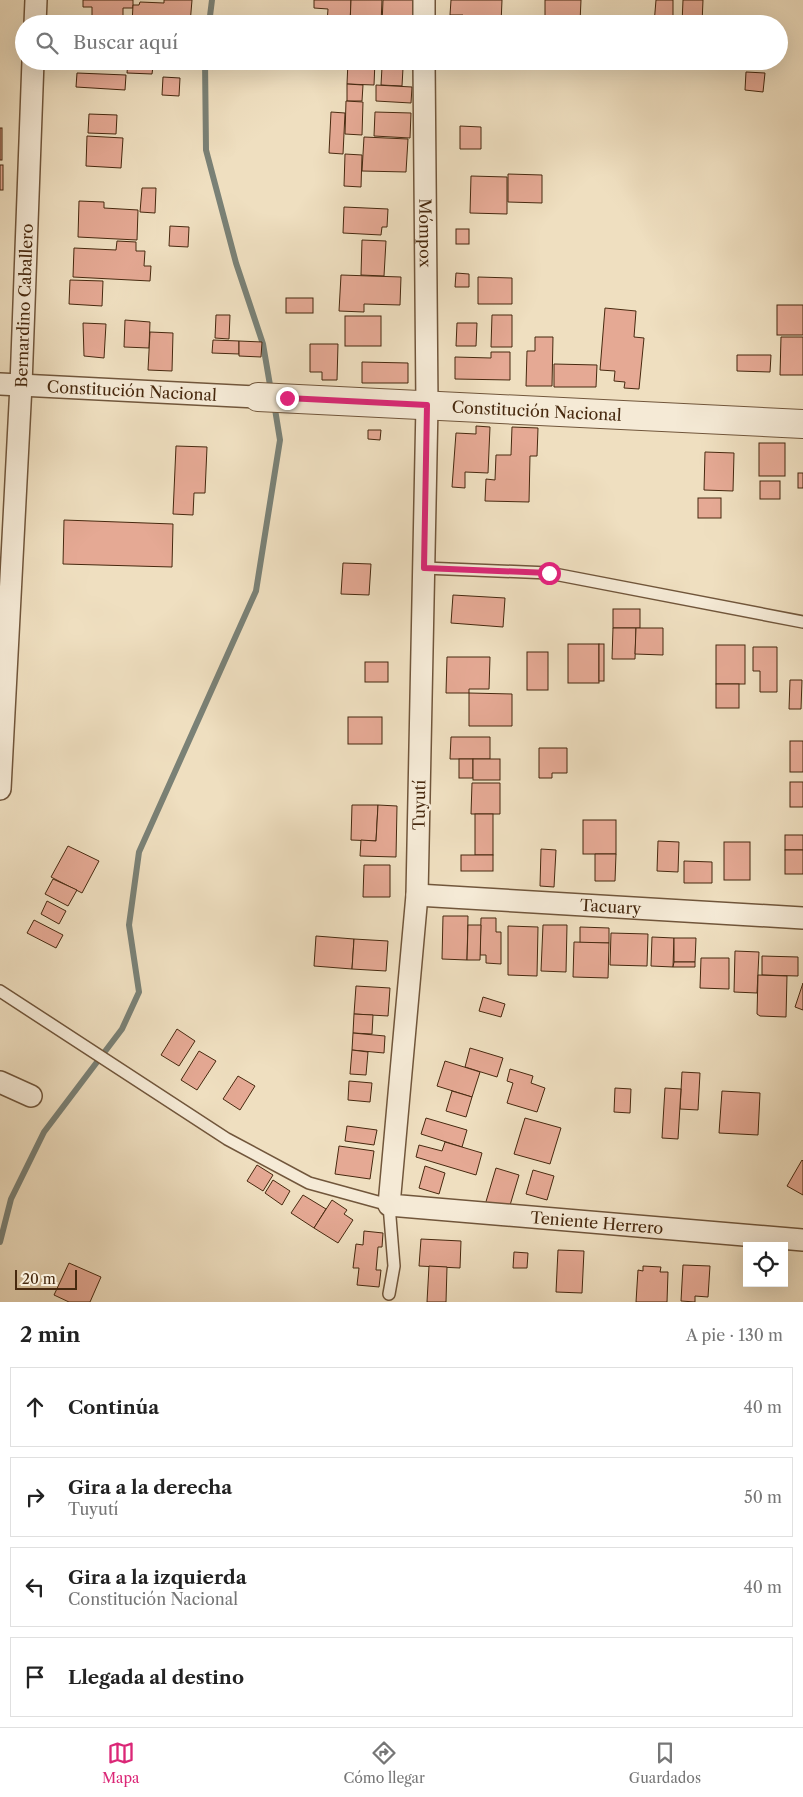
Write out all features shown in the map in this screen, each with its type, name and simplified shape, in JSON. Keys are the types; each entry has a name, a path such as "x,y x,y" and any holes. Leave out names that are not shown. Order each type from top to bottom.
{"street":[{"path":"35,15 36,0"},
{"path":"424,0 424,15"},
{"name":"Bernardino Caballero","path":"0,789 10,384 32,70"},
{"name":"Mómpox","path":"424,70 427,405"},
{"name":"Constitución Nacional","path":"10,384 803,424"},
{"name":"Tuyutí","path":"389,1204 417,895 427,405"},
{"name":"Tacuary","path":"417,895 803,918"},
{"path":"0,1082 31,1096"},
{"name":"Teniente Herrero","path":"389,1204 803,1240"}],"lane":[{"path":"424,568 549,573 803,622"},
{"path":"0,991 227,1139 309,1183 389,1204 394,1266 389,1294"}],"building":[{"path":"83,0 133,0 133,8 123,8 123,15 92,15 92,7 83,7"},
{"path":"164,0 192,0 191,15 132,15 133,5 139,5 140,2 164,3"},
{"path":"314,0 351,0 350,15 328,15 328,9 314,8"},
{"path":"351,0 382,0 381,15 350,15"},
{"path":"383,0 415,0 414,15 382,15"},
{"path":"451,0 502,0 501,15 450,15"},
{"path":"545,0 581,0 580,15 545,15"},
{"path":"656,0 673,0 673,15 655,15"},
{"path":"683,0 703,0 702,15 682,15"},
{"path":"127,70 152,70 152,74 127,73"},
{"path":"348,70 375,70 374,85 347,84"},
{"path":"382,70 403,70 402,86 381,85"},
{"path":"746,72 765,73 763,92 745,90"},
{"path":"77,73 126,75 125,90 76,87"},
{"path":"163,77 180,78 179,96 162,95"},
{"path":"347,84 363,85 362,101 347,101"},
{"path":"376,85 412,87 411,103 376,101"},
{"path":"346,101 363,102 362,135 345,134"},
{"path":"331,112 345,113 343,154 329,153"},
{"path":"375,112 411,113 410,138 374,136"},
{"path":"89,114 117,115 116,134 88,133"},
{"path":"460,126 481,127 481,149 460,149"},
{"path":"0,128 2,128 2,160 0,160"},
{"path":"87,136 123,138 121,168 86,166"},
{"path":"364,137 408,139 406,172 362,171"},
{"path":"345,154 362,155 361,187 344,186"},
{"path":"0,165 3,165 3,190 0,190"},
{"path":"508,174 542,175 542,203 508,202"},
{"path":"471,176 507,177 507,214 470,213"},
{"path":"142,188 156,188 155,213 140,212"},
{"path":"79,201 104,202 104,208 138,210 137,240 78,237"},
{"path":"344,207 388,209 387,227 382,227 381,235 343,233"},
{"path":"170,226 189,227 188,247 169,246"},
{"path":"456,229 469,229 469,244 456,244"},
{"path":"362,240 386,241 384,276 361,275"},
{"path":"117,241 136,242 136,251 145,251 144,266 151,266 150,281 73,277 74,248 116,250"},
{"path":"456,273 469,274 469,287 455,287"},
{"path":"341,275 401,277 400,305 364,304 364,312 339,311"},
{"path":"478,277 512,278 512,304 478,304"},
{"path":"70,280 103,281 102,306 69,304"},
{"path":"286,298 313,298 313,313 286,313"},
{"path":"777,305 803,305 803,335 777,335"},
{"path":"605,308 636,311 634,337 644,338 639,389 624,388 625,382 614,381 615,371 600,370"},
{"path":"216,315 230,315 229,339 215,338"},
{"path":"492,315 512,315 512,347 491,347"},
{"path":"345,316 381,316 381,346 345,346"},
{"path":"125,320 150,322 149,348 124,347"},
{"path":"83,323 106,324 104,358 84,356"},
{"path":"457,323 477,323 476,346 456,346"},
{"path":"150,332 173,333 172,371 148,370"},
{"path":"535,337 553,337 552,386 526,386 527,351 535,351"},
{"path":"781,337 803,337 803,375 780,375"},
{"path":"213,340 239,341 239,354 212,353"},
{"path":"239,341 262,342 261,357 239,356"},
{"path":"310,344 338,344 337,380 322,380 322,372 310,372"},
{"path":"491,352 510,352 510,380 455,379 455,357 491,358"},
{"path":"737,355 771,355 770,372 737,371"},
{"path":"362,362 408,363 408,383 362,383"},
{"path":"554,364 597,365 596,387 554,387"},
{"path":"476,426 490,427 488,473 465,472 465,488 452,487 456,433 476,434"},
{"path":"512,427 538,428 537,456 530,456 529,502 485,501 486,479 495,480 496,455 511,455"},
{"path":"368,430 381,430 380,440 368,439"},
{"path":"759,443 785,443 785,476 759,476"},
{"path":"176,446 207,447 205,493 194,493 193,515 173,514"},
{"path":"705,452 734,453 733,491 704,490"},
{"path":"798,473 803,473 803,488 798,488"},
{"path":"760,481 780,481 780,499 760,499"},
{"path":"698,498 721,498 721,518 698,518"},
{"path":"64,520 173,524 172,567 63,564"},
{"path":"343,563 371,564 369,595 341,594"},
{"path":"453,595 505,598 503,627 451,623"},
{"path":"613,609 640,609 640,628 613,628"},
{"path":"613,628 636,628 635,659 612,659"},
{"path":"636,628 663,628 663,655 635,654"},
{"path":"568,644 599,644 599,683 568,683"},
{"path":"599,644 604,644 604,681 599,681"},
{"path":"716,645 745,645 745,684 716,684"},
{"path":"753,647 777,647 777,692 760,692 760,671 753,671"},
{"path":"527,652 548,652 548,690 527,690"},
{"path":"447,657 490,657 489,689 469,689 469,693 446,693"},
{"path":"365,662 388,662 388,682 365,682"},
{"path":"790,680 802,680 801,709 789,709"},
{"path":"716,684 739,684 739,708 716,708"},
{"path":"469,693 512,694 512,726 469,726"},
{"path":"348,717 382,717 382,744 348,744"},
{"path":"451,737 490,737 490,759 450,759"},
{"path":"790,741 803,741 803,772 790,772"},
{"path":"539,748 567,748 567,773 552,773 552,778 539,778"},
{"path":"459,759 473,759 473,778 459,778"},
{"path":"473,759 500,759 500,780 473,780"},
{"path":"790,782 803,782 803,807 790,807"},
{"path":"472,783 500,783 500,814 471,814"},
{"path":"352,805 378,805 376,841 351,840"},
{"path":"378,805 397,806 396,857 360,856 361,840 376,841"},
{"path":"475,814 493,814 493,855 475,855"},
{"path":"583,820 616,820 616,854 583,854"},
{"path":"785,835 803,835 803,850 785,850"},
{"path":"658,841 679,842 678,872 657,871"},
{"path":"724,842 750,842 750,880 724,880"},
{"path":"68,846 99,861 82,893 51,877"},
{"path":"541,849 556,850 554,887 540,886"},
{"path":"785,850 803,850 803,874 785,874"},
{"path":"595,854 616,854 615,881 595,881"},
{"path":"461,855 493,855 493,871 461,871"},
{"path":"684,861 712,862 712,883 684,883"},
{"path":"364,865 390,865 390,897 363,897"},
{"path":"53,879 77,890 68,906 45,894"},
{"path":"47,901 66,911 59,924 41,914"},
{"path":"443,916 468,916 467,960 442,959"},
{"path":"481,918 496,918 496,932 501,932 501,964 486,963 486,955 480,955"},
{"path":"34,920 63,935 56,948 27,933"},
{"path":"468,925 481,925 480,960 467,960"},
{"path":"543,925 567,925 566,972 541,971"},
{"path":"508,926 538,927 537,976 508,975"},
{"path":"580,927 609,928 609,943 580,943"},
{"path":"611,933 648,934 647,966 610,965"},
{"path":"316,936 354,939 352,969 314,966"},
{"path":"652,937 674,938 673,967 651,966"},
{"path":"674,938 696,938 695,962 674,962"},
{"path":"354,939 388,941 386,971 352,969"},
{"path":"574,942 609,943 608,978 573,977"},
{"path":"735,951 759,952 757,993 734,992"},
{"path":"762,956 798,957 798,976 762,975"},
{"path":"701,958 729,958 729,989 700,988"},
{"path":"674,962 695,962 695,967 673,967"},
{"path":"758,975 787,976 786,1017 760,1016 757,1014"},
{"path":"803,983 803,1010 795,1007"},
{"path":"356,986 390,988 388,1016 354,1014"},
{"path":"483,997 505,1004 501,1017 479,1011"},
{"path":"354,1014 373,1015 372,1034 353,1033"},
{"path":"177,1029 195,1041 179,1066 161,1055"},
{"path":"353,1033 385,1036 384,1053 352,1050"},
{"path":"470,1048 503,1058 497,1077 465,1067"},
{"path":"352,1050 368,1052 366,1075 350,1074"},
{"path":"199,1051 216,1061 197,1090 181,1080"},
{"path":"445,1061 480,1072 472,1097 437,1086"},
{"path":"510,1069 533,1076 531,1083 545,1088 537,1112 507,1103 513,1083 507,1081"},
{"path":"682,1072 700,1073 698,1110 680,1109"},
{"path":"238,1076 255,1086 240,1110 223,1099"},
{"path":"349,1081 372,1083 370,1102 348,1100"},
{"path":"615,1088 631,1089 630,1113 614,1112"},
{"path":"665,1088 681,1089 678,1139 662,1138"},
{"path":"452,1091 472,1097 466,1117 446,1111"},
{"path":"722,1091 760,1093 758,1135 719,1133"},
{"path":"426,1118 467,1130 462,1147 421,1134"},
{"path":"525,1118 561,1128 550,1164 514,1154"},
{"path":"347,1126 377,1130 374,1145 345,1141"},
{"path":"445,1142 482,1153 476,1175 416,1157 419,1145 442,1151"},
{"path":"339,1146 374,1151 370,1179 335,1174"},
{"path":"803,1161 803,1195 787,1186"},
{"path":"257,1165 273,1175 263,1191 247,1181"},
{"path":"425,1166 445,1173 439,1194 419,1188"},
{"path":"496,1168 519,1175 508,1212 485,1205"},
{"path":"533,1170 554,1176 547,1200 526,1194"},
{"path":"273,1180 290,1191 282,1205 265,1193"},
{"path":"303,1195 326,1209 314,1228 291,1213"},
{"path":"332,1200 347,1210 344,1214 353,1220 338,1243 314,1228"},
{"path":"364,1231 383,1233 382,1247 378,1247 376,1270 381,1270 379,1287 357,1285 359,1268 353,1268 356,1244 363,1245"},
{"path":"421,1239 461,1241 460,1268 419,1266"},
{"path":"558,1250 584,1251 582,1293 556,1292"},
{"path":"514,1252 528,1253 527,1268 513,1268"},
{"path":"69,1263 101,1277 90,1302 69,1302 54,1295"},
{"path":"683,1265 710,1266 708,1297 695,1296 695,1302 681,1301"},
{"path":"429,1266 447,1267 446,1302 427,1302"},
{"path":"643,1266 661,1267 660,1272 668,1272 667,1302 636,1302 638,1270 643,1271"}],"waterway":[{"path":"210,15 212,0"},
{"path":"205,70 206,150 236,263 263,344 271,391"},
{"path":"0,1242 11,1199 44,1132 122,1029 139,992 129,925 139,852 256,591 280,440 274,403"}],"route":[{"path":"287,398 427,405 424,568 549,573"}]}
